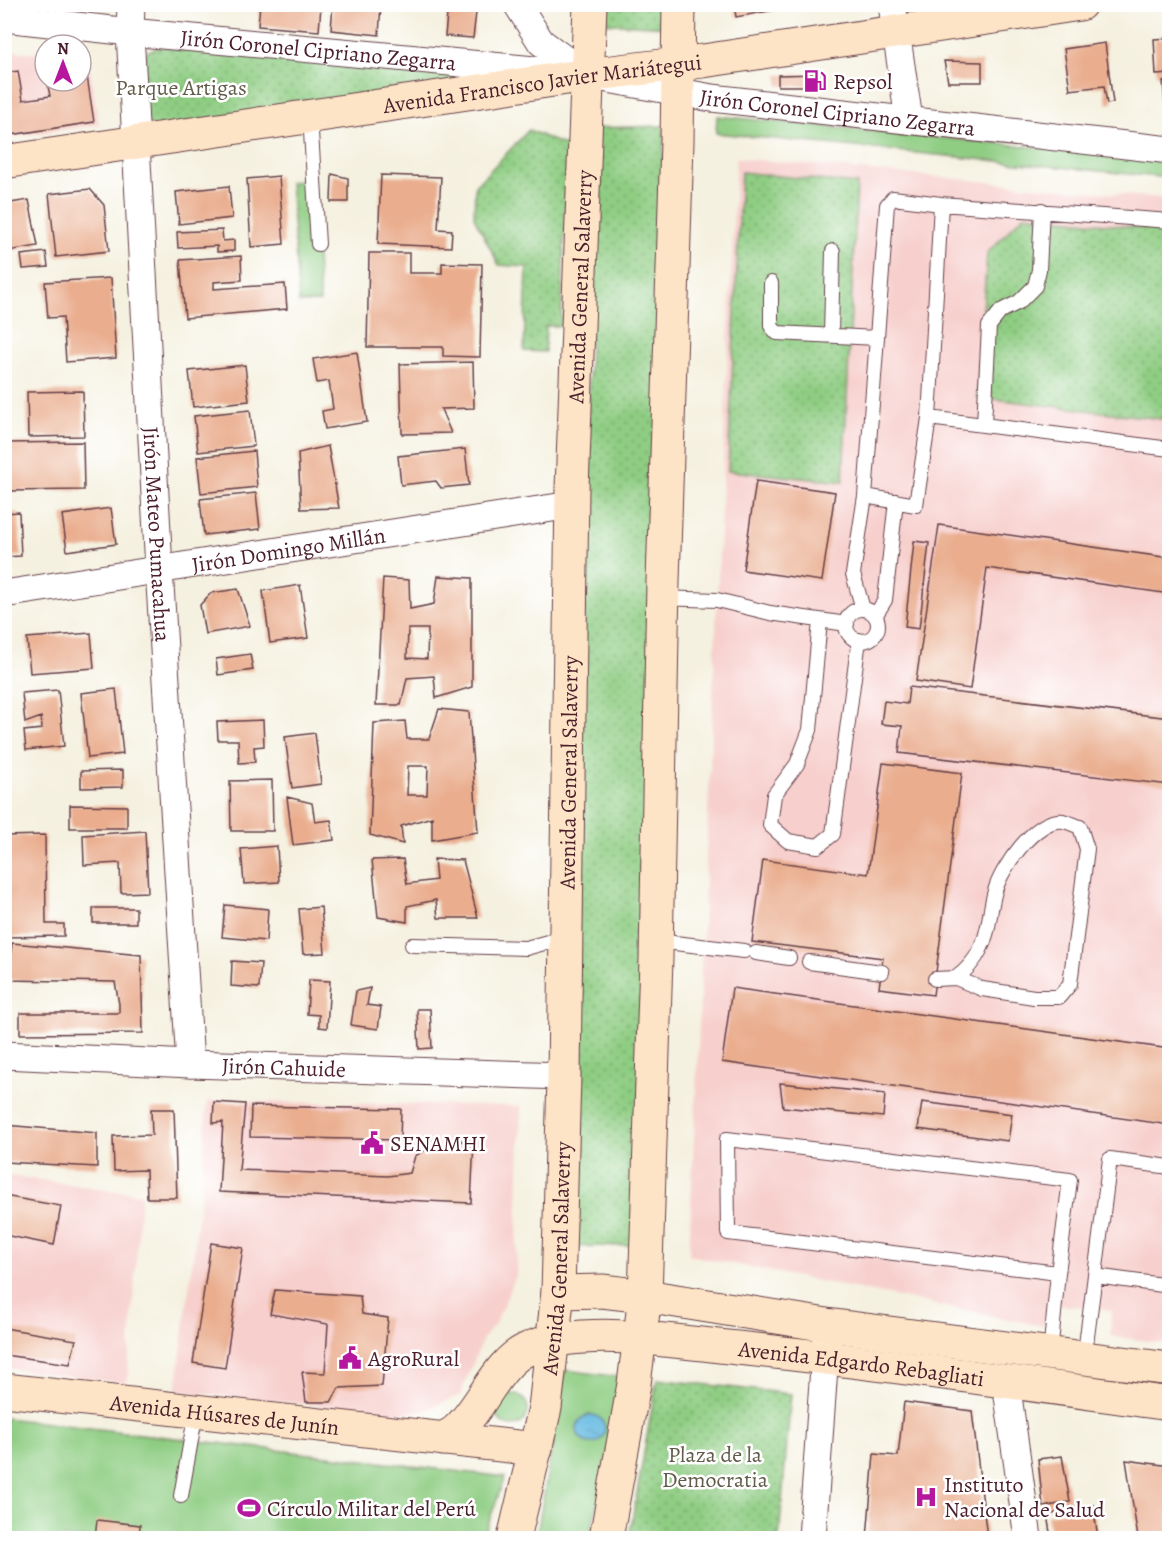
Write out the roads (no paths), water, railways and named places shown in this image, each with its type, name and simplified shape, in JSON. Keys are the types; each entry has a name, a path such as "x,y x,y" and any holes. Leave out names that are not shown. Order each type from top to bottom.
{"main road":[{"name":"Avenida General Salaverry","path":"514,1539 545,1408 558,1292 564,1076 571,505 590,4"},
{"path":"606,1539 625,1441 641,1339 645,1296 679,4"},
{"name":"Avenida Francisco Javier Mariátegui","path":"4,162 587,75 678,77 894,18 1080,4"},
{"name":"Avenida Edgardo Rebagliati","path":"558,1292 602,1291 645,1296 827,1325 1050,1354 1082,1375 1170,1404"},
{"name":"Avenida Edgardo Rebagliati","path":"554,1340 597,1336 641,1339 825,1357 1006,1382 1170,1369"},
{"path":"443,1440 458,1429 510,1362 522,1351 554,1340"},
{"name":"Avenida Húsares de Junín","path":"4,1390 536,1449"}],"street":[{"name":"Jirón Mateo Pumacahua","path":"130,4 159,569 190,1064"},
{"path":"517,4 541,42 587,75"},
{"name":"Jirón Coronel Cipriano Zegarra","path":"4,18 587,75"},
{"path":"894,18 909,120"},
{"name":"Jirón Coronel Cipriano Zegarra","path":"678,77 712,98 1170,150"},
{"name":"Jirón Domingo Millán","path":"4,594 571,505"},
{"name":"Jirón Cahuide","path":"4,1055 190,1064 564,1076"},
{"path":"812,1539 827,1325"},
{"path":"1006,1382 1028,1539"}],"lane":[{"path":"310,116 318,244"},
{"path":"863,609 853,574 866,496 887,205 893,198 941,204 1170,220"},
{"path":"866,496 916,504 929,418 941,204"},
{"path":"984,424 989,326 1001,311 1019,302 1035,286 1039,270 1042,210"},
{"path":"831,335 833,251"},
{"path":"771,283 771,326 777,333 877,338"},
{"path":"929,418 1170,449"},
{"path":"875,616 885,600 896,501"},
{"path":"662,598 717,600 770,613 847,624"},
{"path":"863,609 872,612 875,616 878,626 874,635 865,640 859,640 850,634 847,619 853,612 863,609"},
{"path":"820,621 810,730 797,764 774,795 770,825 788,841 818,846 833,834 859,640"},
{"path":"935,979 956,978 982,989 1034,997 1059,997 1070,984 1088,849 1080,827 1061,821 1040,827 1005,866 995,890 988,931 981,949 970,967 956,978"},
{"path":"412,945 526,948 566,936"},
{"path":"655,940 789,958"},
{"path":"809,962 882,972"},
{"path":"1050,1354 1070,1180 727,1139 728,1233 1058,1273"},
{"path":"1082,1375 1110,1159 1170,1167"},
{"path":"1095,1276 1170,1286"},
{"path":"181,1496 196,1412"}],"water":[{"path":"591,1415 601,1419 605,1429 601,1439 591,1443 581,1439 577,1429 581,1419"}],"place":[{"name":"Repsol","path":"815,81"},
{"name":"SENAMHI","path":"372,1143"},
{"name":"AgroRural","path":"350,1358"},
{"name":"Instituto Nacional de Salud","path":"926,1497"},
{"name":"Círculo Militar del Perú","path":"249,1508"}],"park label":[{"name":"Parque Artigas","path":"181,87"},
{"name":"Plaza de la Democratia","path":"715,1466"}]}
